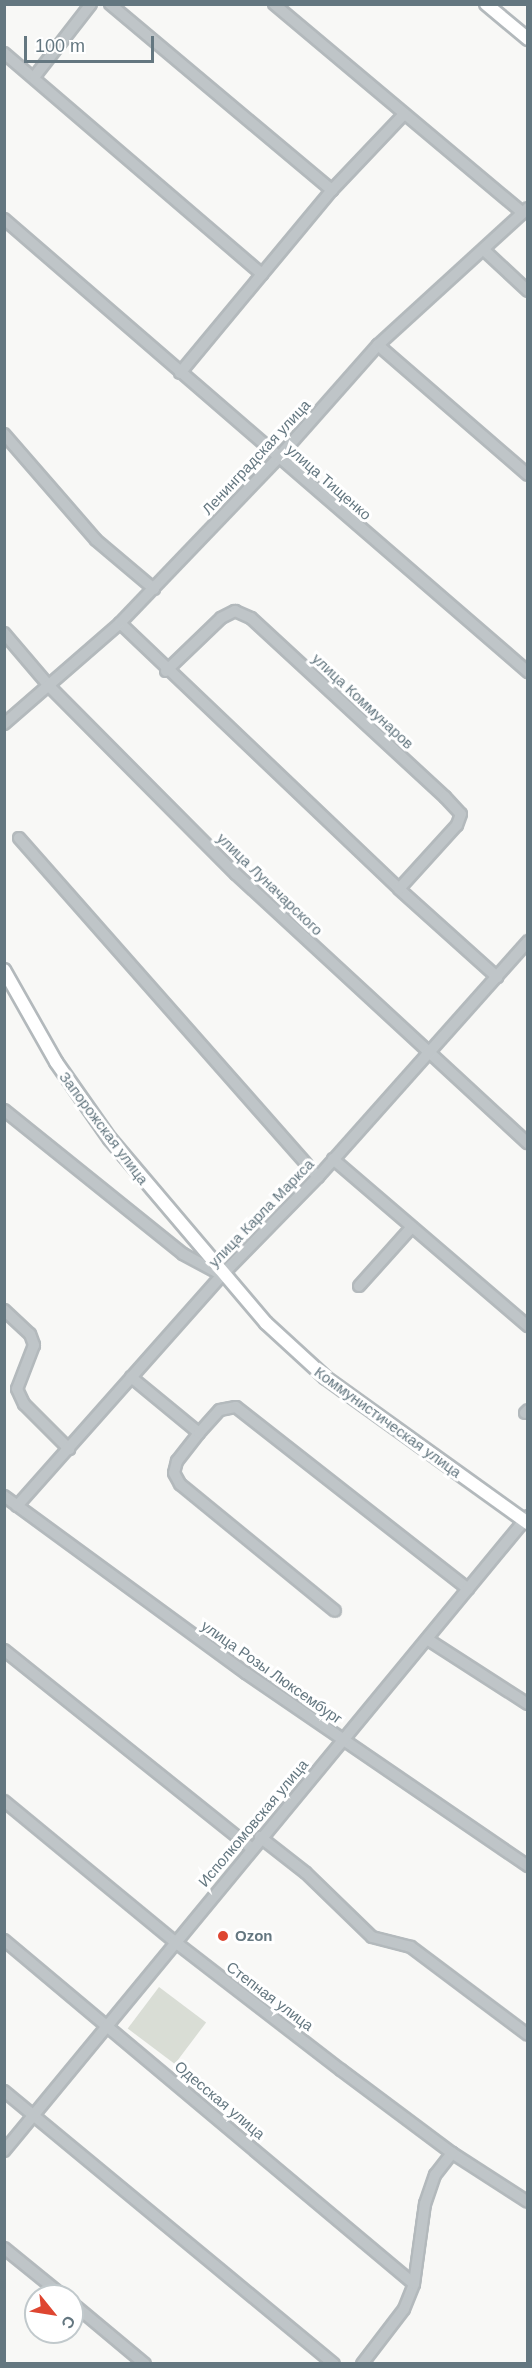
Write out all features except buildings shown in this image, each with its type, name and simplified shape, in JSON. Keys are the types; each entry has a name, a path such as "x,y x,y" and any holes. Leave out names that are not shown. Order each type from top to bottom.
{"main road":[{"path":"486,4 528,39"},
{"name":"Запорожская улица","path":"4,969 56,1062 110,1139 222,1275"},
{"name":"Коммунистическая улица","path":"222,1275 266,1323 326,1378 526,1520"}],"street":[{"path":"35,76 91,4"},
{"path":"110,4 332,190"},
{"path":"274,4 404,114 525,211"},
{"path":"4,52 35,76 262,274"},
{"path":"180,373 332,190 404,114"},
{"name":"Ленинградская улица","path":"4,724 50,687 120,623 278,458 378,345 525,211"},
{"name":"улица Тищенко","path":"4,219 528,672"},
{"path":"484,250 528,291"},
{"path":"378,345 528,475"},
{"path":"4,434 96,540 154,589"},
{"name":"улица Коммунаров","path":"166,671 221,618 235,611 251,618 436,789 461,814 457,825 399,889"},
{"path":"120,623 166,671 399,889 497,977"},
{"name":"улица Луначарского","path":"4,633 50,687 228,866 528,1143"},
{"path":"19,838 318,1177"},
{"name":"улица Карла Маркса","path":"17,1506 222,1275 318,1177 528,940"},
{"name":"Коммунистическая улица","path":"4,1110 183,1254 222,1275"},
{"path":"333,1159 528,1326"},
{"path":"359,1286 412,1227"},
{"path":"4,1310 30,1334 34,1345 17,1389 24,1404 69,1449"},
{"path":"131,1377 199,1433"},
{"path":"335,1611 180,1484 174,1473 177,1461 220,1410 236,1407 468,1588"},
{"name":"улица Розы Люксембург","path":"4,1496 341,1740 528,1866"},
{"name":"Исполкомовская улица","path":"4,2151 260,1837 526,1520"},
{"path":"427,1639 528,1704"},
{"path":"4,1650 251,1848"},
{"name":"Степная улица","path":"4,1800 174,1941 452,2154 528,2202"},
{"path":"260,1837 306,1873 372,1937 411,1947 528,2036"},
{"name":"Одесская улица","path":"4,1940 414,2284"},
{"path":"4,2091 334,2364"},
{"path":"362,2364 404,2309 414,2284 425,2204 435,2175 452,2154"},
{"path":"4,2248 48,2284"},
{"path":"84,2313 145,2364"}],"shaded area":[{"path":"159,1987 206,2023 175,2064 128,2029"}],"place":[{"name":"Ozon","path":"223,1936"}]}
